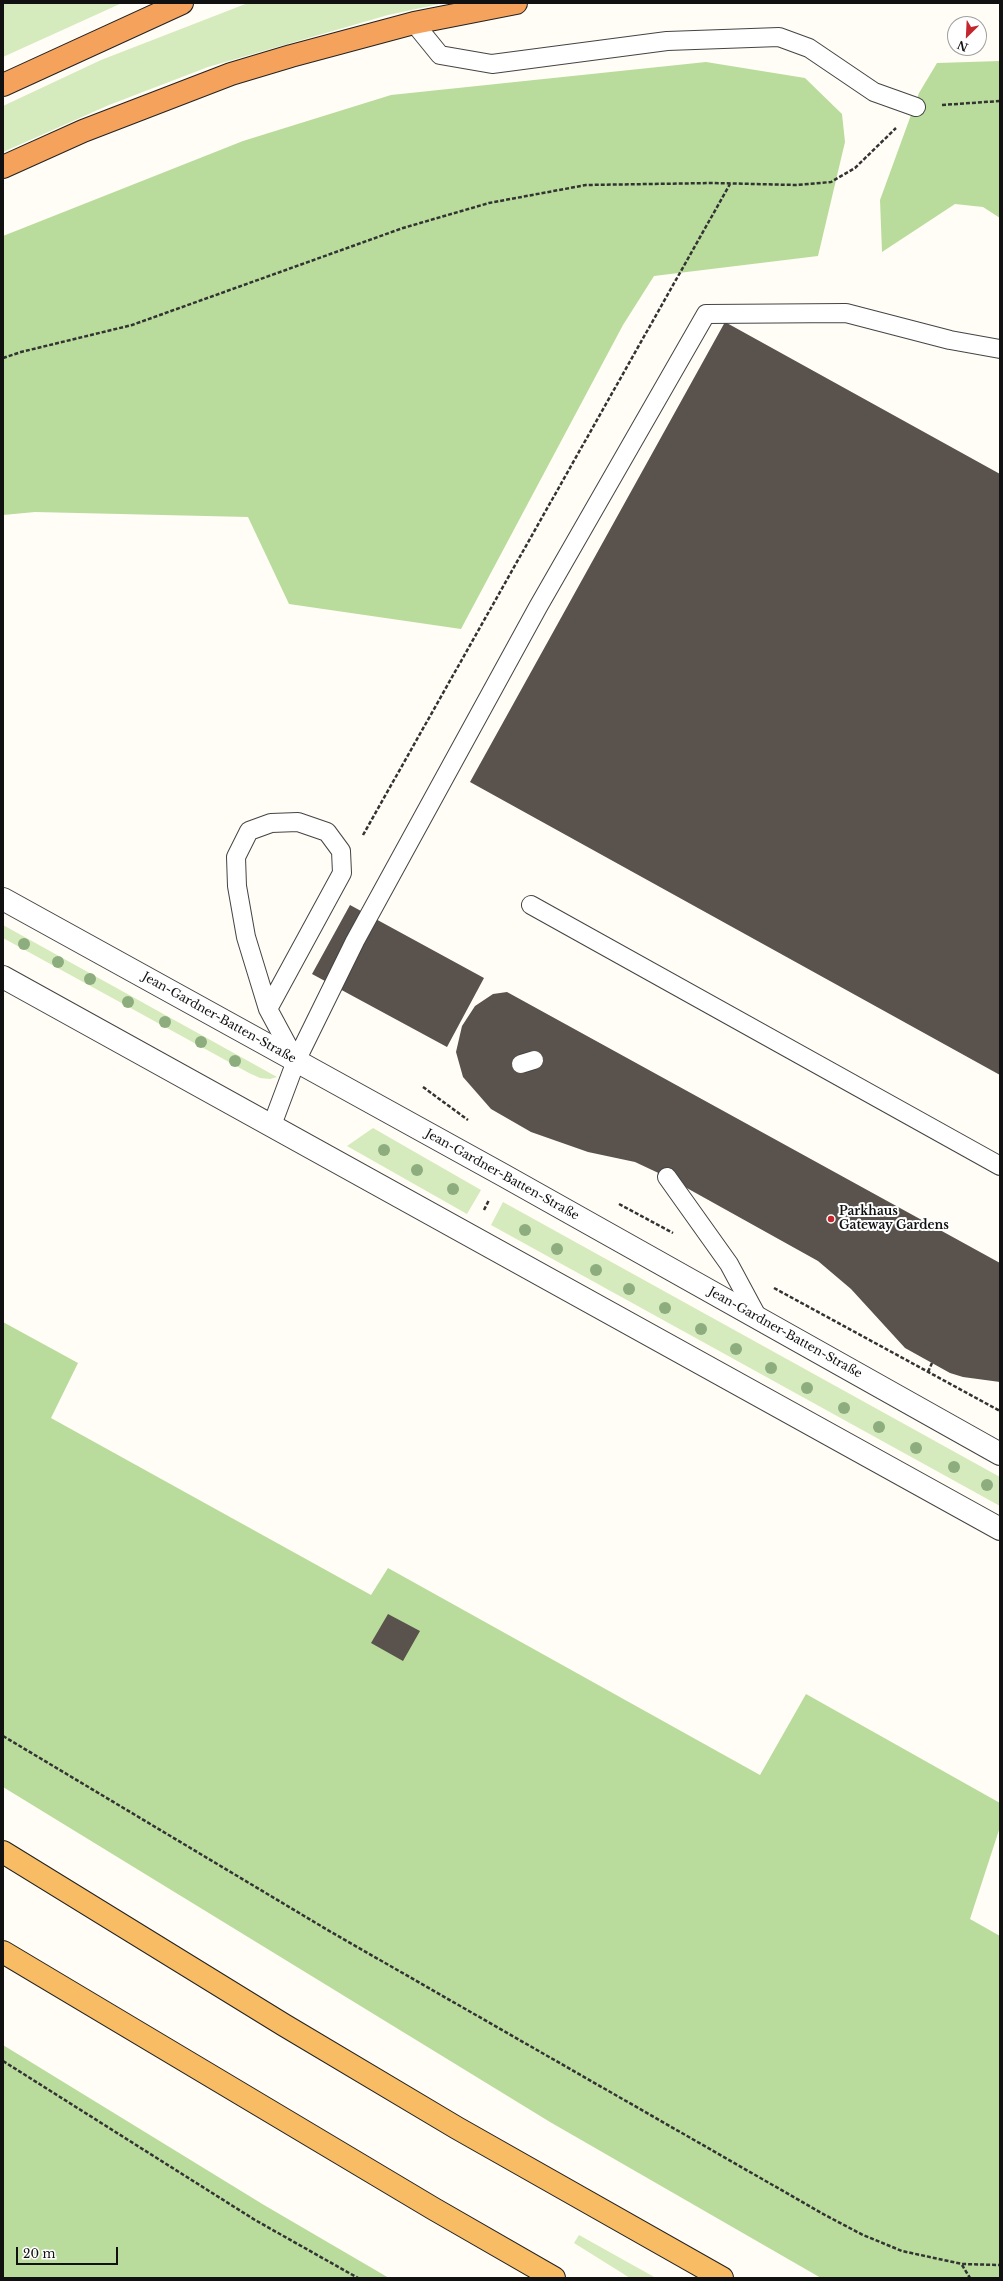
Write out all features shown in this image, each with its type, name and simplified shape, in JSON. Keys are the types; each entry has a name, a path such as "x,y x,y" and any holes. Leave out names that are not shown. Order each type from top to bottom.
{"highway":[{"path":"3,85 182,3"},
{"path":"3,167 83,131 231,74 291,56 414,23 516,3"},
{"path":"3,1852 284,2025 450,2124 722,2278"},
{"path":"3,1952 434,2209 554,2278"}],"street":[{"name":"Jean-Gardner-Batten-Straße","path":"3,899 503,1175 1000,1454"},
{"path":"3,977 1000,1529"}],"lane":[{"path":"414,23 440,55 492,64 667,41 779,37 809,48 874,92 916,107"},
{"path":"272,1125 296,1061 355,941 538,607 706,314 846,314 950,340 1000,349"},
{"path":"268,1009 342,873 341,851 327,832 298,822 271,823 249,831 236,858 237,886 246,937 268,1009 296,1061"},
{"path":"531,905 1000,1166"},
{"path":"667,1177 729,1264 758,1318"}],"path":[{"path":"3,358 21,352 132,325 403,228 489,203 586,185 730,183 796,185 831,182 855,168 916,107 1000,102"},
{"path":"342,873 730,183"},
{"path":"470,1235 503,1175"},
{"path":"928,1372 932,1363"},
{"path":"3,1736 338,1936 825,2215 863,2235 902,2251 962,2264 1000,2265"},
{"path":"3,2060 256,2220 358,2278"},
{"path":"962,2264 970,2278"}],"green space":[{"path":"3,3 122,3 3,57"},
{"path":"248,3 444,3 388,15 208,67 109,105 3,152 3,106 101,60"},
{"path":"1000,61 1000,218 983,207 955,204 882,252 880,200 919,93 937,63"},
{"path":"706,62 805,78 842,114 845,142 818,256 654,276 623,325 461,629 289,604 248,517 35,512 3,515 3,236 243,141 391,95"},
{"path":"3,925 277,1077 270,1079 260,1078 249,1073 3,938"},
{"path":"373,1128 481,1190 467,1214 347,1146"},
{"path":"503,1202 1000,1477 1000,1506 491,1225"},
{"path":"3,1322 78,1363 51,1418 371,1595 388,1568 760,1775 806,1694 1000,1803 1000,1827 970,1919 1000,1936 1000,2278 821,2278 550,2122 3,1787"},
{"path":"3,2045 264,2205 389,2278 3,2278"},
{"path":"579,2235 656,2278 630,2278 574,2243"}],"building":[{"path":"725,322 1000,474 1000,1075 470,782"},
{"path":"350,905 484,978 447,1047 312,974"},
{"name":"Parkhaus Gateway Gardens","path":"507,992 1000,1263 1000,1382 963,1377 950,1373 905,1348 851,1289 818,1261 667,1177 635,1162 588,1152 531,1132 491,1109 463,1077 456,1052 462,1026 475,1006 493,994"},
{"path":"388,1614 420,1631 403,1661 371,1643"}],"place":[{"name":"Parkhaus Gateway Gardens","path":"831,1219"}]}
